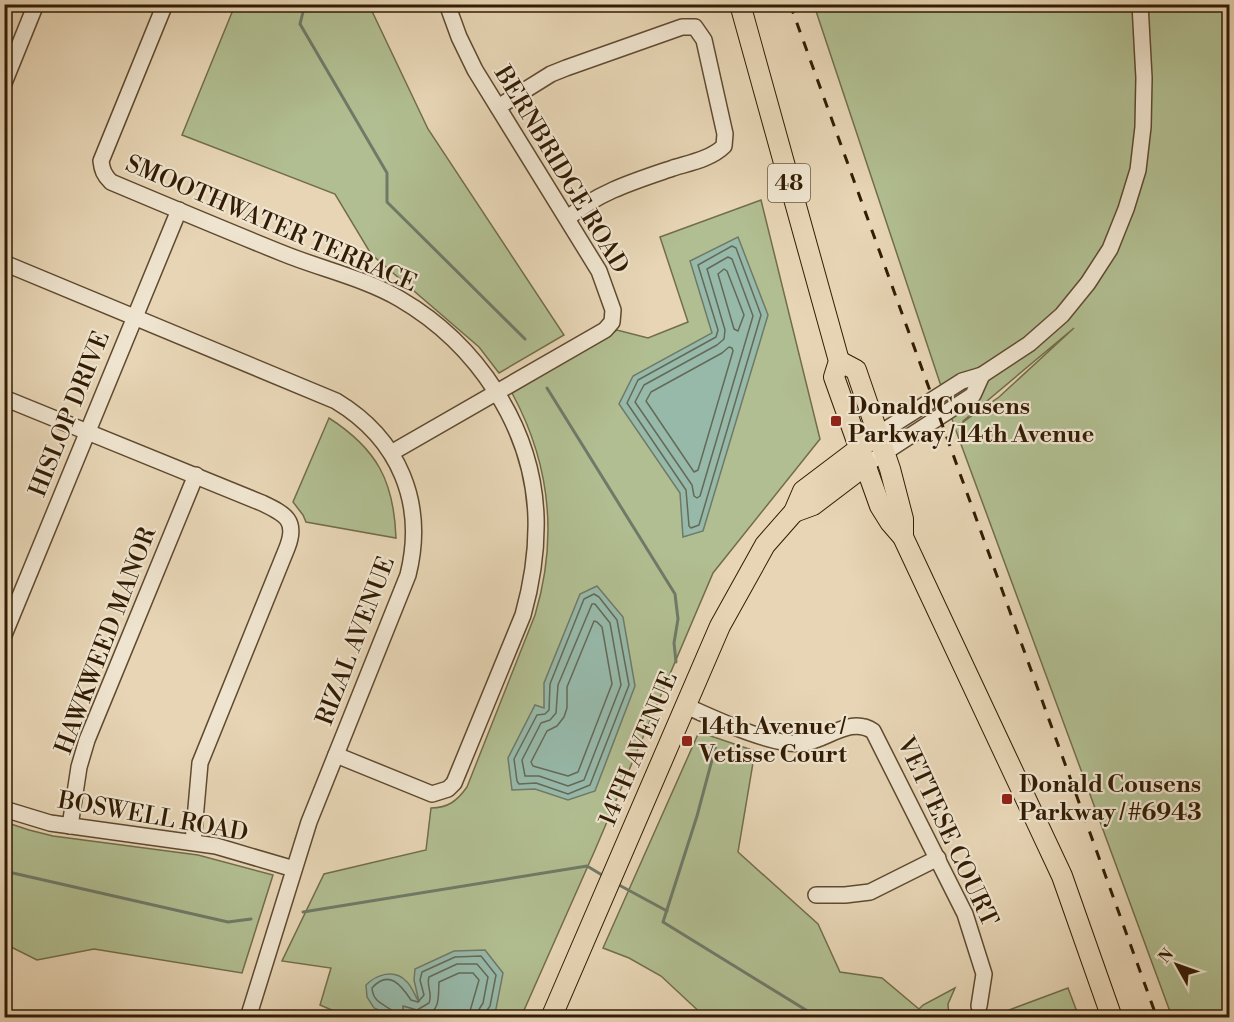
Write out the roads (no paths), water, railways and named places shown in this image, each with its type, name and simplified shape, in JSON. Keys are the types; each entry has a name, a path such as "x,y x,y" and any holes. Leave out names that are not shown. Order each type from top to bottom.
{"main road":[{"name":"48","path":"740,4 839,361 834,377 880,506 903,537 1062,876 1112,1017"},
{"name":"48","path":"839,361 856,370 903,519 903,537"},
{"name":"14TH AVENUE","path":"551,1017 720,626 765,545 794,512 803,491 880,444"}],"street":[{"path":"4,82 36,4"},
{"name":"SMOOTHWATER TERRACE","path":"165,4 101,161 102,171 111,182 399,298 436,323 460,345 486,376 511,418 527,461 536,514 535,561 523,615 454,783 448,789 432,794 336,755"},
{"name":"BERNBRIDGE ROAD","path":"391,453 605,330 612,322 613,310 604,281 594,261 475,70 459,37 447,4"},
{"name":"14TH AVENUE","path":"880,444 962,381 982,375 1029,344 1062,315 1088,283 1110,249 1138,170 1143,127 1144,78 1140,4"},
{"path":"498,107 551,74 566,68 682,27 695,27 700,33 704,40 724,129 725,145 708,156 610,190 580,207 568,218"},
{"name":"HISLOP DRIVE","path":"4,635 179,210"},
{"name":"RIZAL AVENUE","path":"4,264 336,401 366,422 382,439 405,482 413,510 412,558 397,605 309,822 248,1017"},
{"path":"4,398 283,513 290,523 292,531 287,548 200,763 194,842"},
{"name":"HAWKWEED MANOR","path":"70,826 79,767 85,747 196,476"},
{"name":"VETTESE COURT","path":"686,706 750,732 789,743 804,743 855,725 866,726 873,731 965,914 984,974 979,1006"},
{"name":"BOSWELL ROAD","path":"4,809 50,823 225,848 294,869"},
{"path":"816,895 870,892 938,858"}],"water":[{"path":"738,237 768,315 703,531 683,537 680,493 619,404 633,376 712,333 690,261"},
{"path":"597,586 623,617 635,686 595,791 568,800 535,789 512,790 508,758 535,705 544,708 544,683 580,594"},
{"path":"485,950 503,973 496,1009 489,1017 395,1017 374,1008 367,997 366,985 375,978 391,974 401,977 408,983 419,1002 414,980 415,969 454,951"}],"waterway":[{"path":"305,4 300,24 387,173 387,202 525,339"},
{"path":"547,388 675,594 678,619 674,643 676,662"},
{"path":"716,745 697,816 663,922 819,1018"},
{"path":"303,912 587,866 602,875"},
{"path":"4,871 228,922 251,919"},
{"path":"619,885 667,911"}],"railway":[{"path":"790,4 1157,1018"}],"place":[{"name":"Donald Cousens Parkway / 14th Avenue","path":"836,421"},
{"name":"14th Avenue / Vetisse Court","path":"687,741"},
{"name":"Donald Cousens Parkway / #6943","path":"1007,799"}]}
